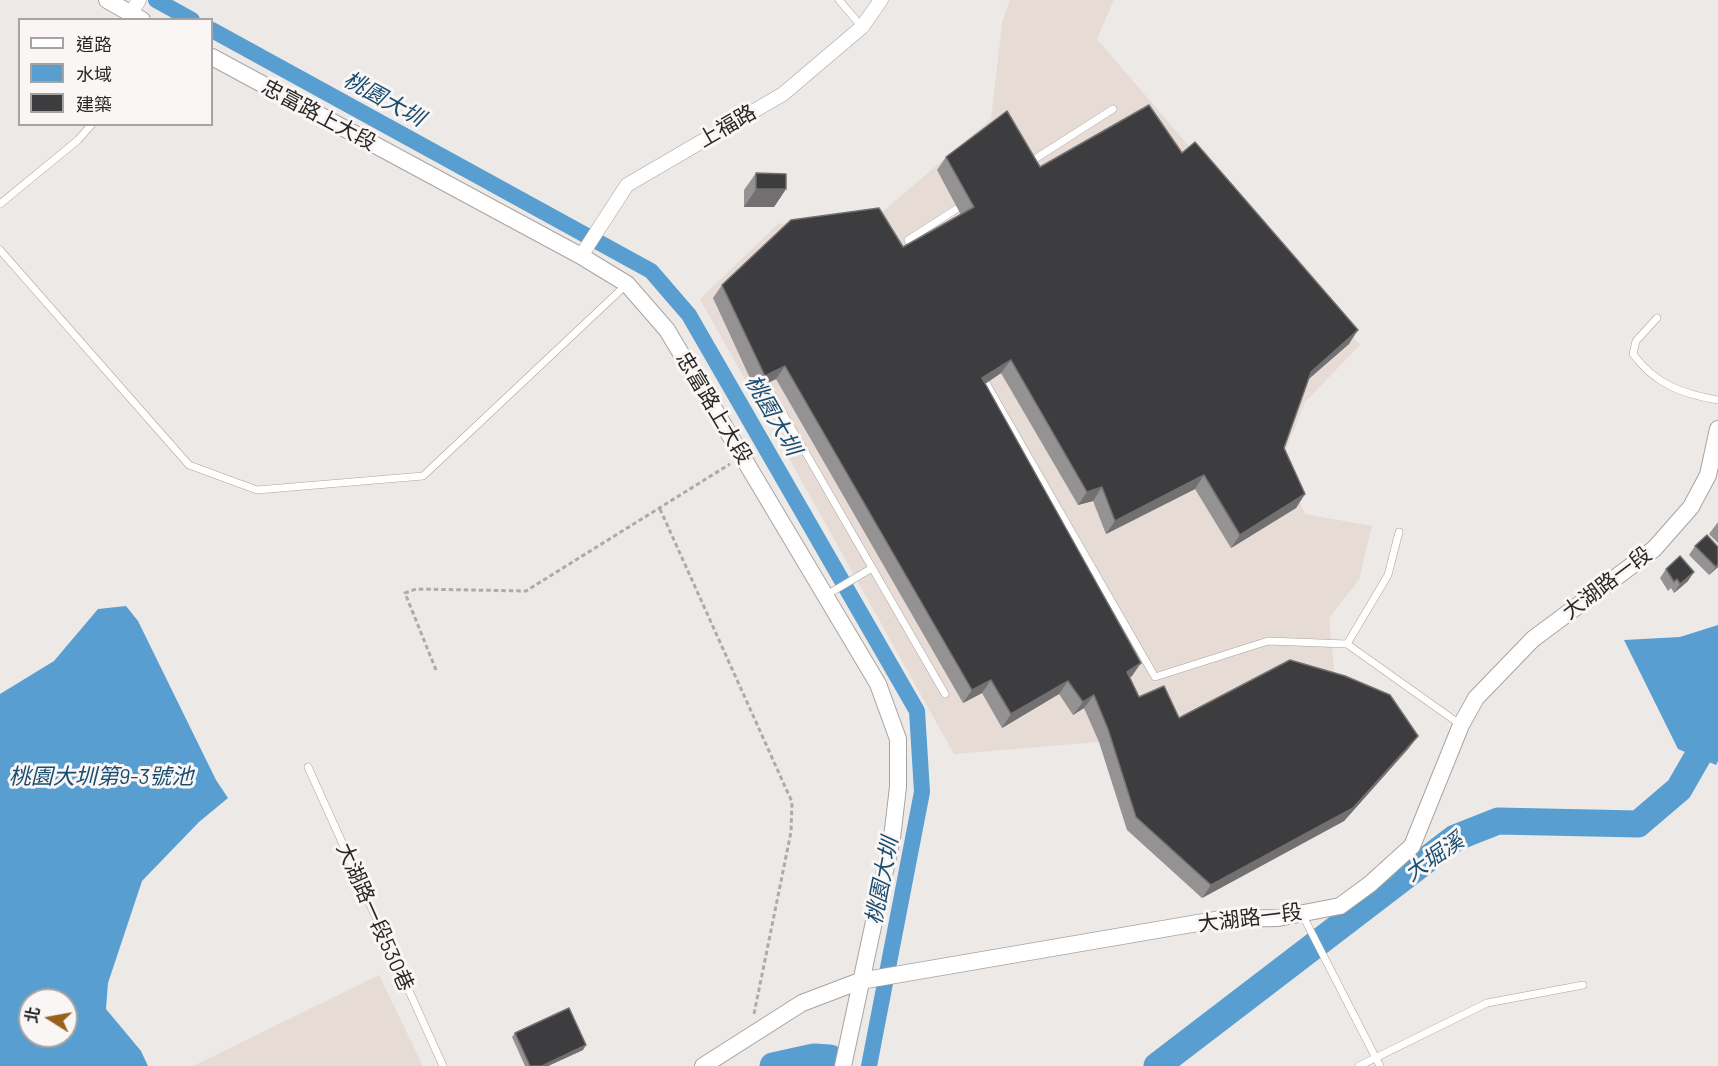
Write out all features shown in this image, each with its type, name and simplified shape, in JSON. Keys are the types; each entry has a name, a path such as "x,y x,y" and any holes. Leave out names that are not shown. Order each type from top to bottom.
{"street":[{"path":"107,0 138,9"},
{"name":"上福路","path":"584,251 627,184 783,94 862,27 881,0"},
{"name":"忠富路上大段","path":"213,58 584,251 627,284 667,330 828,595 878,684 898,739 898,787 892,838 843,1066"},
{"name":"大湖路一段","path":"703,1066 802,1003 860,981 1221,919 1278,918 1340,906 1370,884 1412,846 1461,725 1476,698 1533,639 1654,549 1691,507 1708,475 1718,429"}],"lane":[{"path":"840,0 862,27"},
{"path":"1023,166 1113,109"},
{"path":"0,204 78,140 90,126"},
{"path":"914,249 908,240 958,208"},
{"path":"0,250 189,465 257,490 423,476 627,284"},
{"path":"1658,318 1636,341 1633,354 1656,377 1683,394 1718,400"},
{"path":"986,383 1155,677 1268,641 1347,644 1461,725"},
{"path":"770,391 945,694"},
{"path":"1347,644 1388,575 1399,532"},
{"path":"828,595 872,568"},
{"name":"大湖路一段530巷","path":"308,767 443,1066"},
{"path":"1302,914 1380,1066"},
{"path":"1359,1066 1486,1003 1583,985"}],"path":[{"path":"436,670 405,593 416,589 526,591 742,456"},
{"path":"660,509 792,802 791,832 749,1036"}],"shaded area":[{"path":"1010,0 1114,0 1097,39 1360,345 1305,402 1282,460 1305,514 1372,526 1359,580 1329,618 1336,689 1380,708 1408,749 1344,821 1202,898 1127,830 1099,742 954,754 700,299 778,224 882,212 991,119 1002,23"},
{"path":"379,975 423,1066 193,1066"}],"water":[{"name":"桃園大圳第9-3號池","path":"126,606 138,621 216,780 228,798 199,822 142,881 108,983 106,1009 141,1051 148,1066 0,1066 0,694 54,661 98,609"},
{"path":"1718,625 1718,761 1716,765 1678,749 1624,640 1680,637"}],"building":[{"path":"1149,105 1182,153 1195,142 1358,330 1311,372 1284,448 1305,494 1240,535 1204,475 1115,521 1102,487 1087,492 1011,360 982,378 1141,663 1127,672 1139,697 1164,686 1179,718 1290,660 1345,676 1390,695 1418,736 1353,808 1211,885 1136,817 1108,729 1094,695 1083,702 1068,681 1011,714 991,680 972,690 785,366 765,376 722,285 791,220 879,208 903,247 974,207 946,157 1007,111 1040,167"},
{"path":"756,173 786,174 786,189 756,189"},
{"path":"1707,535 1718,547 1716,567 1695,546"},
{"path":"1680,556 1694,572 1680,584 1677,579 1674,582 1666,569"},
{"path":"569,1008 586,1045 542,1066 530,1066 515,1033"}],"waterway":[{"name":"桃園大圳","path":"156,0 188,18"},
{"name":"桃園大圳","path":"213,31 651,271 689,315 917,711 922,792 869,1066"},
{"name":"大堀溪","path":"1157,1066 1455,838 1498,821 1638,824 1679,789 1718,721"},
{"name":"大堀溪","path":"773,1066 814,1057 830,1058"}]}
